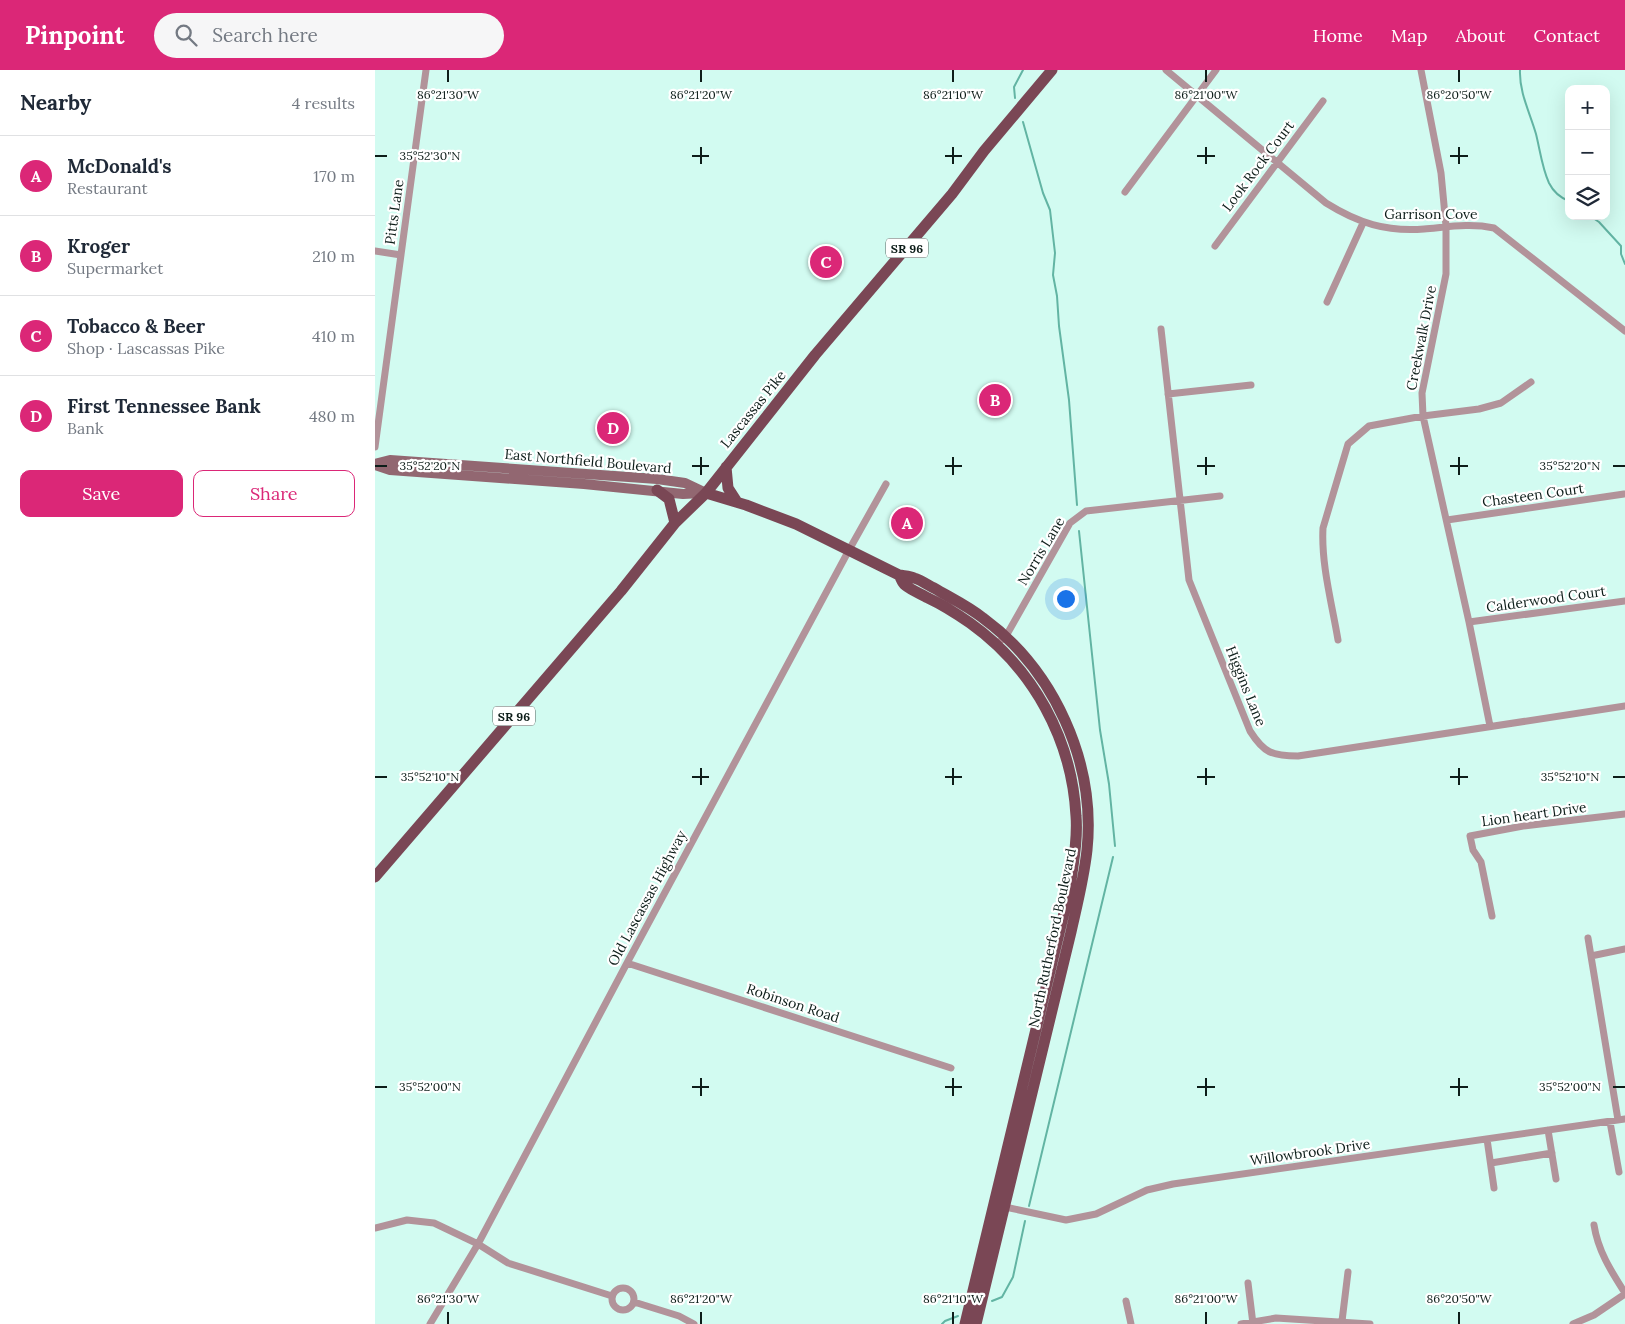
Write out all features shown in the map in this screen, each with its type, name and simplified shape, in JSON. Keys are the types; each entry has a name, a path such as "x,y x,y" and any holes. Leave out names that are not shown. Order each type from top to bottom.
{"main road":[{"name":"Lascassas Pike","path":"375,877 621,591 675,523 705,493 815,355 952,194 984,151 1052,70"},
{"name":"East Northfield Boulevard","path":"375,465 390,470 478,471 657,479 685,483 705,493"},
{"path":"726,467 728,488 737,502"},
{"name":"East Northfield Boulevard","path":"478,471 683,494 705,493"},
{"path":"657,490 669,498 675,523"},
{"name":"North Rutherford Boulevard","path":"705,493 737,502 796,524 899,575 914,578 970,608 1006,636 1044,681 1061,712 1075,746 1084,782 1088,818 1087,849 1080,890 976,1324"},
{"name":"North Rutherford Boulevard","path":"899,575 904,585 972,625 996,645 1021,670 1040,696 1065,751 1073,786 1077,817 1070,888 965,1324"}],"street":[{"name":"Pitts Lane","path":"375,447 426,70"},
{"name":"Garrison Cove","path":"1165,70 1326,203 1346,216 1391,229 1477,225 1493,228 1625,331"},
{"path":"1125,192 1216,70"},
{"name":"Creekwalk Drive","path":"1421,70 1441,173 1446,226 1446,274 1422,393 1423,416 1490,726"},
{"name":"Look Rock Court","path":"1215,246 1323,101"},
{"path":"1327,302 1363,222"},
{"path":"375,251 401,254"},
{"name":"Higgins Lane","path":"1161,329 1189,580 1249,732 1259,746 1278,756 1298,756 1625,706"},
{"path":"1338,640 1326,569 1323,528 1348,444 1369,426 1423,416 1479,409 1501,403 1531,382"},
{"path":"1168,394 1251,384"},
{"name":"Old Lascassas Highway","path":"430,1324 478,1244 627,963 886,484"},
{"name":"Chasteen Court","path":"1447,520 1624,494"},
{"name":"Norris Lane","path":"996,645 1006,636 1070,523 1087,511 1220,496"},
{"name":"Calderwood Court","path":"1469,622 1625,601"},
{"name":"Lion heart Drive","path":"1492,916 1481,862 1473,850 1470,836 1523,826 1625,814"},
{"path":"1588,938 1618,1120 1619,1172"},
{"path":"1591,956 1625,949"},
{"name":"Robinson Road","path":"627,963 951,1068"},
{"name":"Willowbrook Drive","path":"1005,1207 1066,1220 1096,1214 1147,1190 1173,1184 1618,1120"},
{"path":"1548,1130 1556,1179"},
{"path":"1487,1139 1495,1188"},
{"path":"1491,1163 1552,1154"},
{"path":"375,1228 407,1220 434,1223 478,1244 507,1263 612,1296"},
{"path":"1573,1324 1594,1315 1625,1294 1603,1257 1594,1225"},
{"path":"1341,1322 1348,1272"},
{"path":"1248,1284 1253,1323"},
{"path":"627,1287 635,1295 634,1302 627,1310 619,1309 613,1304 612,1296 616,1290 627,1287"},
{"path":"1126,1301 1131,1324"},
{"path":"634,1302 679,1316 694,1324"},
{"path":"1241,1324 1277,1318 1370,1324"}],"waterway":[{"path":"1015,98 1014,87 1023,70"},
{"path":"1520,70 1523,94 1547,177 1555,191 1565,199"},
{"path":"1023,122 1043,193 1050,210 1055,253 1053,275 1069,400 1077,505"},
{"path":"1596,220 1621,246 1621,254 1625,264"},
{"path":"1079,531 1100,730 1109,784 1115,846"},
{"path":"1029,1206 1113,857"},
{"path":"992,1301 1002,1297 1013,1277 1025,1221"},
{"path":"942,1324 958,1316"}],"place":[{"name":"Tobacco & Beer","path":"826,262"},
{"name":"Kroger","path":"995,400"},
{"name":"First Tennessee Bank","path":"613,428"},
{"name":"McDonald's","path":"907,523"}]}
